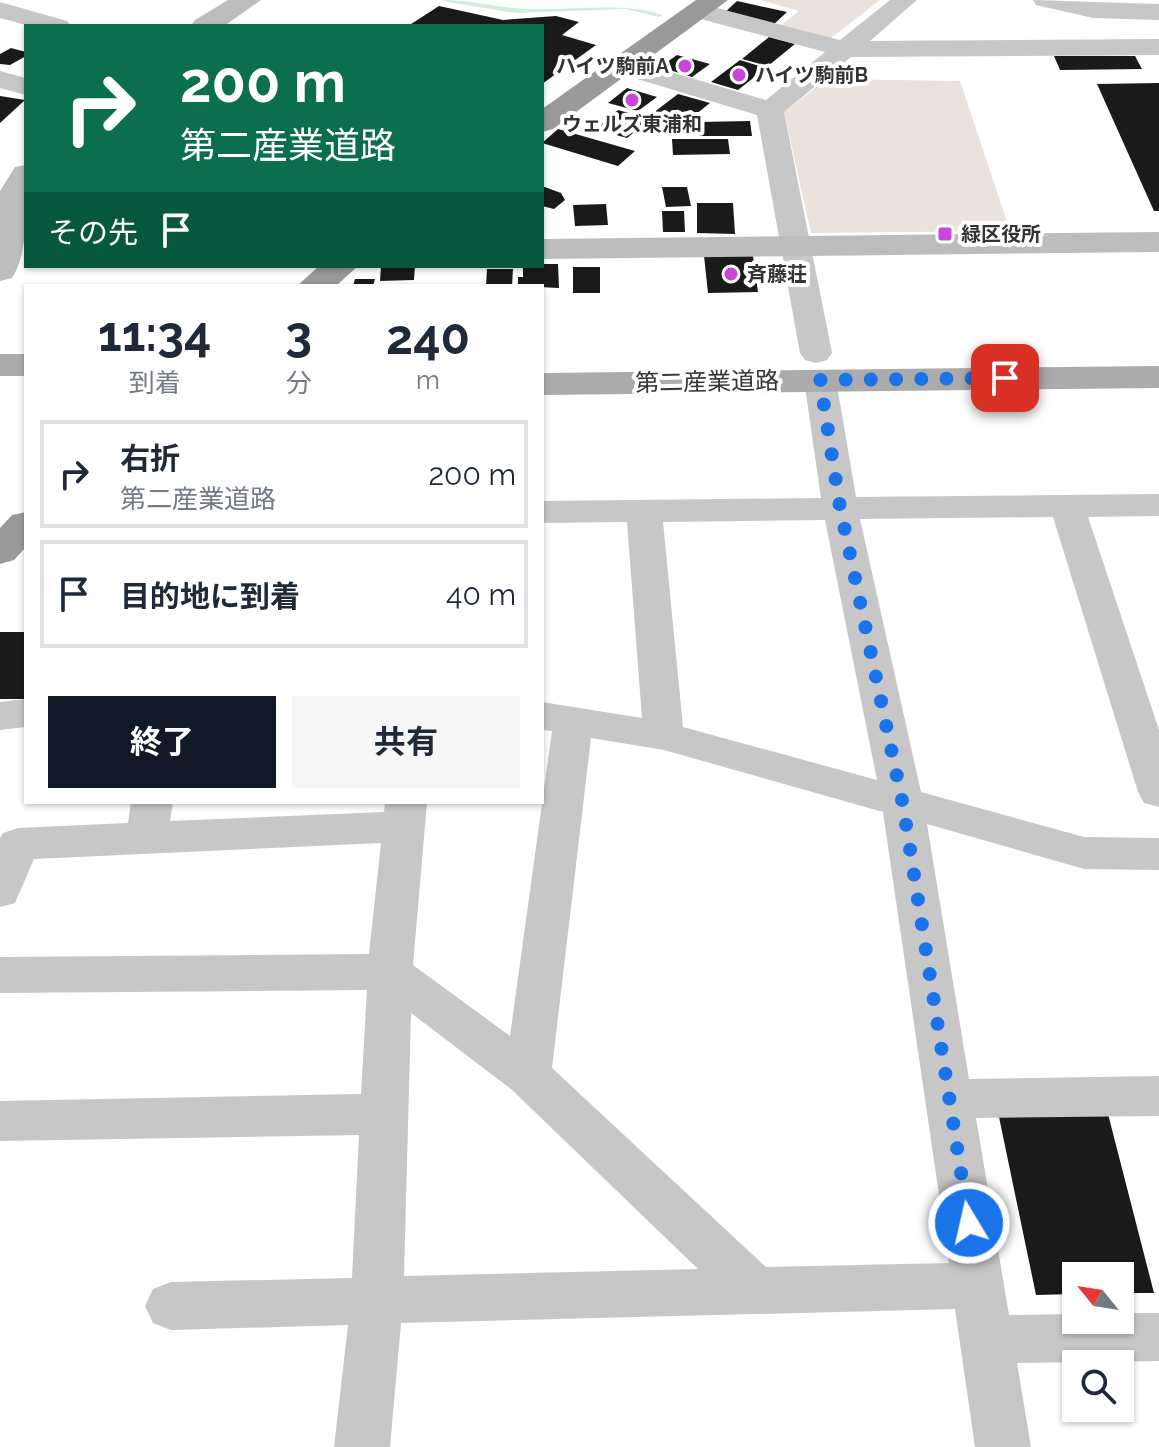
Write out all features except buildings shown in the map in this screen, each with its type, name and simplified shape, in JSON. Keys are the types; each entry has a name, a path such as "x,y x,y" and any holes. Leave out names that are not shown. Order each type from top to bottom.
{"highway":[{"path":"544,122 706,6"},
{"path":"317,284 338,268"},
{"path":"0,551 24,526"}],"main road":[{"name":"第二産業道路","path":"544,384 1159,350"},
{"name":"第二産業道路","path":"544,357 1159,377"},
{"path":"0,365 24,365"},
{"path":"0,392 24,392"}],"street":[{"path":"208,24 247,0"},
{"path":"770,110 905,0"},
{"path":"1045,0 1093,10 1159,12"},
{"path":"706,6 845,49 1159,47"},
{"path":"0,10 51,24"},
{"path":"623,66 770,110"},
{"path":"0,79 24,86"},
{"path":"770,110 818,367 840,507 903,805 1003,1447"},
{"path":"0,271 15,183"},
{"path":"544,249 1159,242"},
{"path":"544,512 1159,505"},
{"path":"1067,506 1159,792"},
{"path":"644,512 664,736"},
{"path":"0,716 24,713"},
{"path":"528,1075 558,719 664,736 1084,853 1159,854"},
{"path":"0,891 18,844 149,820 405,814 390,972 377,1299 362,1447"},
{"path":"0,975 390,972 528,1075 757,1292"},
{"path":"949,1099 1159,1096"},
{"path":"0,1121 384,1114"},
{"path":"171,1306 978,1285"},
{"path":"987,1339 1159,1337"}],"shaded area":[{"path":"760,0 880,0 831,38 781,25 799,11"},
{"path":"827,79 960,81 1010,231 811,233 784,112"}],"waterway":[{"path":"448,0 515,11 626,7 659,15"}],"place":[{"name":"ハイツ駒前A","path":"685,66"},
{"name":"ハイツ駒前B","path":"739,75"},
{"name":"ウェルズ東浦和","path":"632,100"},
{"name":"緑区役所","path":"945,234"},
{"name":"斉藤荘","path":"731,274"}],"route":[{"path":"969,1223 903,805 840,507 820,380 1005,378"}]}
